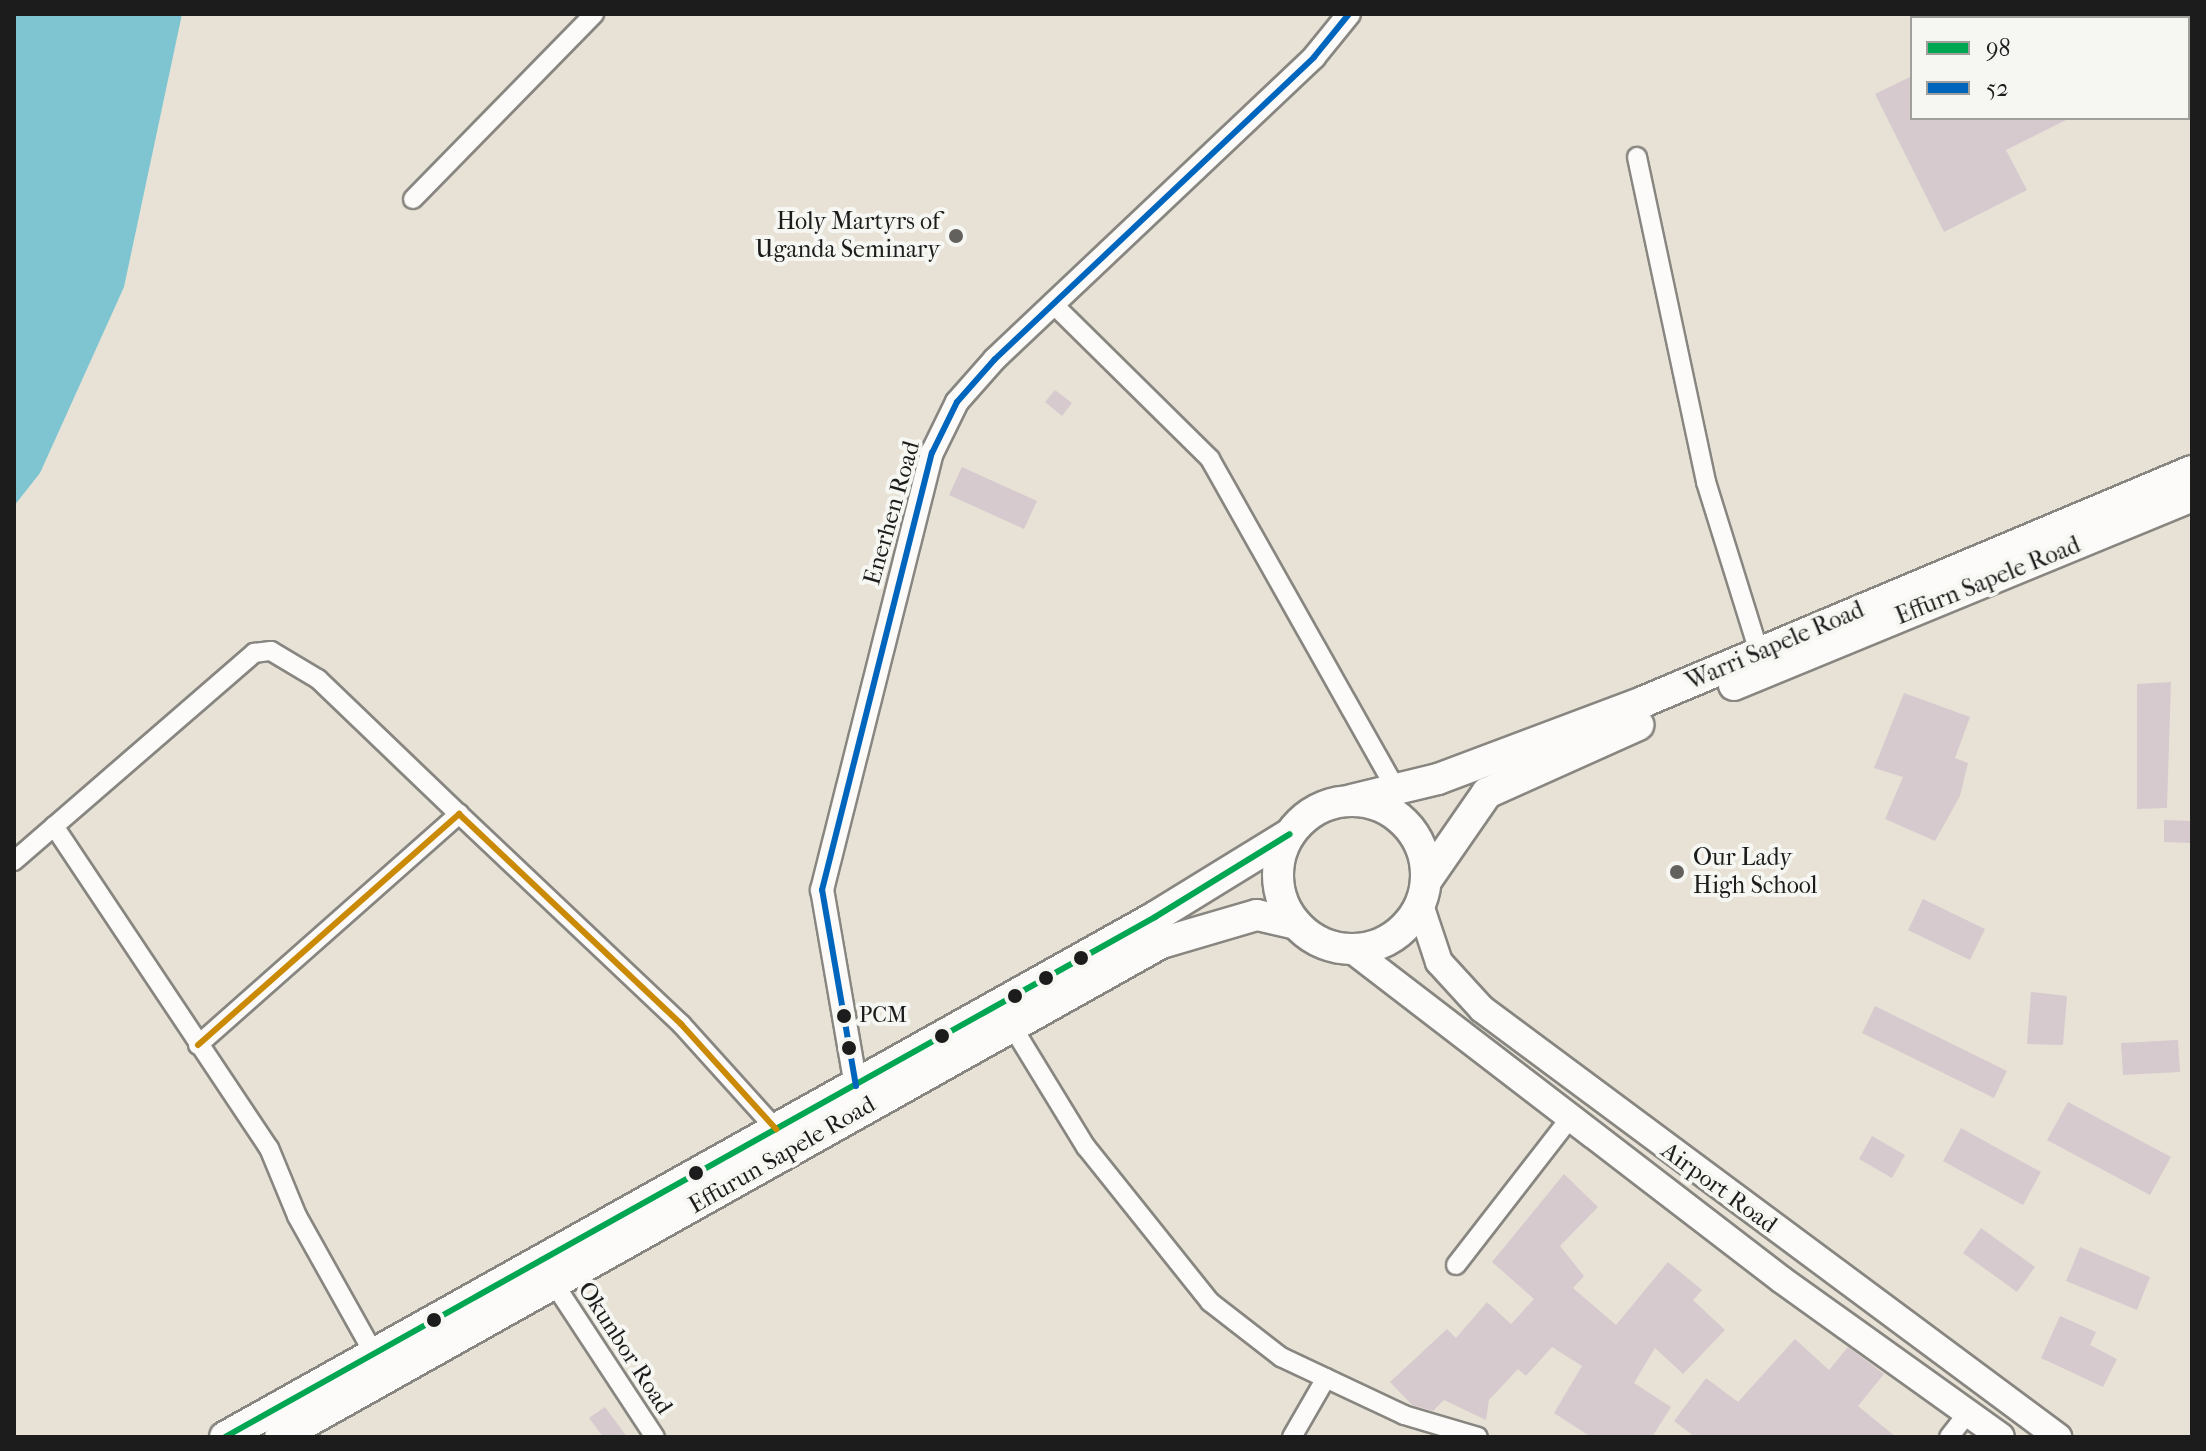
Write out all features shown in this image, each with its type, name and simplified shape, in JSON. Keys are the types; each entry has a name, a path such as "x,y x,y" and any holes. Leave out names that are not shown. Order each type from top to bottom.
{"highway":[{"name":"Warri Sapele Road","path":"1351,800 1473,767 1759,652 2192,471"},
{"name":"Effurn Sapele Road","path":"1423,893 1472,806 1506,780 2192,496"},
{"path":"1351,800 1397,816 1414,834 1423,893 1392,937 1351,949 1331,946 1296,924 1278,880 1290,834 1327,804 1351,800"},
{"name":"Effurun Sapele Road","path":"225,1437 856,1086 1290,834"},
{"name":"Effurun Sapele Road","path":"280,1437 1012,1026 1193,928 1257,915 1296,924"}],"main road":[{"name":"Airport Road","path":"1423,893 1439,962 1458,987 1692,1168 2058,1437"},
{"name":"Airport Road","path":"1351,949 1670,1195 2001,1437"},
{"path":"1670,1195 1692,1168"}],"street":[{"path":"413,199 594,14"},
{"name":"Enerhen Road","path":"856,1086 822,890 932,453 957,402 1052,303 1314,57 1349,14"},
{"path":"1637,157 1706,482 1759,652"},
{"path":"1052,303 1210,459 1396,789"},
{"path":"14,861 235,666 271,651 318,679 681,1024 776,1129"},
{"path":"198,1045 459,814"},
{"path":"54,826 269,1148 297,1216 374,1354"},
{"path":"1012,1026 1086,1147 1210,1302 1281,1357 1404,1415 1478,1437"},
{"path":"1456,1265 1570,1118"},
{"name":"Okunbor Road","path":"555,1285 655,1437"},
{"path":"1292,1437 1326,1378"},
{"path":"1949,1437 1968,1413"}],"water":[{"path":"14,14 182,14 124,287 40,473 14,506"}],"building":[{"path":"1910,77 1910,120 2066,120 2006,150 2027,190 1944,232 1875,94"},
{"path":"1055,390 1072,403 1062,416 1045,402"},
{"path":"962,467 1037,501 1024,529 949,495"},
{"path":"2171,682 2167,808 2137,809 2137,684"},
{"path":"1904,693 1970,717 1955,758 1968,763 1960,796 1935,841 1885,819 1903,777 1874,768"},
{"path":"2164,820 2192,821 2192,843 2164,842"},
{"path":"1923,899 1985,929 1970,960 1908,930"},
{"path":"2031,992 2067,996 2063,1045 2027,1044"},
{"path":"1875,1006 2007,1071 1994,1098 1862,1033"},
{"path":"2178,1040 2180,1072 2123,1075 2121,1043"},
{"path":"2068,1102 2171,1157 2150,1195 2047,1140"},
{"path":"1961,1128 2041,1172 2023,1205 1943,1161"},
{"path":"1872,1136 1905,1155 1892,1178 1859,1159"},
{"path":"1564,1174 1598,1207 1560,1246 1584,1276 1573,1288 1616,1325 1668,1262 1702,1290 1693,1300 1725,1330 1683,1374 1655,1348 1634,1383 1671,1407 1652,1437 1591,1437 1554,1413 1582,1366 1552,1347 1526,1376 1518,1369 1489,1400 1486,1420 1444,1400 1433,1411 1412,1405 1390,1382 1447,1329 1456,1338 1487,1302 1511,1324 1534,1299 1492,1262"},
{"path":"1981,1228 2035,1267 2017,1292 1963,1253"},
{"path":"2080,1247 2150,1277 2137,1310 2066,1281"},
{"path":"2060,1316 2096,1332 2090,1345 2117,1359 2103,1387 2041,1358"},
{"path":"1795,1339 1829,1370 1848,1347 1884,1374 1858,1406 1896,1437 1695,1437 1674,1421 1706,1378 1738,1402"},
{"path":"605,1407 627,1437 603,1437 589,1418"}],"transit line":[{"name":"52","path":"856,1086 822,890 932,453 957,402 995,359 1314,57 1349,14"},
{"path":"198,1045 459,814 681,1024 776,1129"},
{"name":"98","path":"225,1437 1155,917 1290,834"}],"place":[{"name":"Holy Martyrs of Uganda Seminary","path":"956,236"},
{"name":"Our Lady High School","path":"1677,872"},
{"name":"PCM","path":"844,1016"}]}
